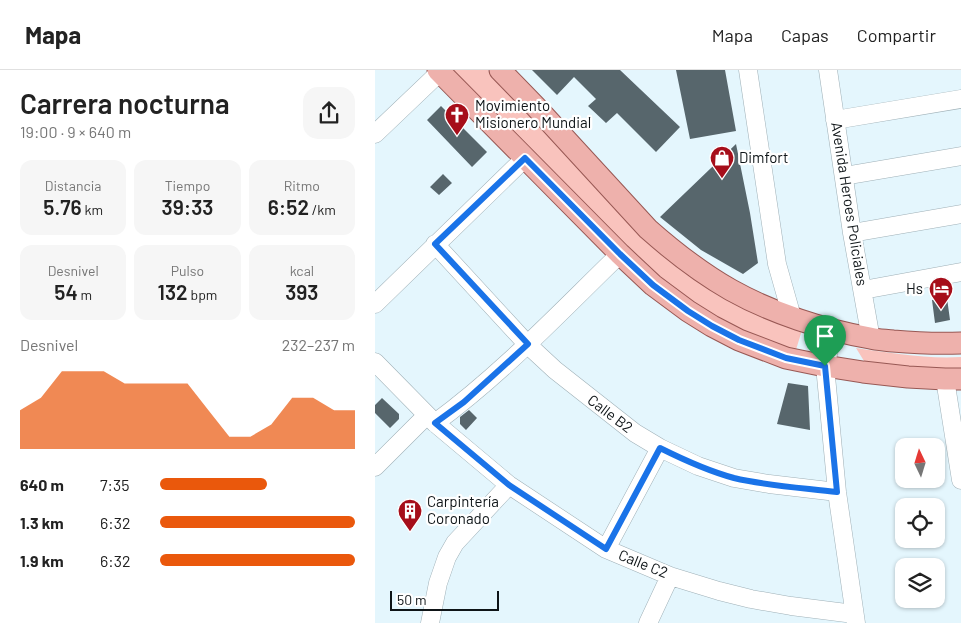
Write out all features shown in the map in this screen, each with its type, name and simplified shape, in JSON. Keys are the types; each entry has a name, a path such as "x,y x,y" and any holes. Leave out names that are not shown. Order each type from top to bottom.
{"main road":[{"path":"500,70 648,229 668,247 731,290 791,317 871,339 961,343"},
{"path":"439,71 653,285 712,326 739,340 786,358 863,372 953,379"}],"street":[{"path":"748,70 777,264 791,317"},
{"name":"Avenida Heroes Policiales","path":"828,70 852,233 871,339"},
{"path":"375,134 439,71"},
{"path":"835,120 961,99"},
{"path":"843,176 961,156"},
{"path":"375,304 525,158"},
{"path":"852,233 961,214"},
{"name":"Calle B2","path":"435,244 528,344 555,370 635,433 660,448 698,466 733,478 837,492"},
{"path":"375,467 431,419 464,402 528,344 620,254"},
{"path":"863,290 961,272"},
{"path":"834,330 825,366 837,492 855,618"},
{"name":"Calle C2","path":"375,362 431,419 509,485 606,549 670,576 719,591 751,599 855,618"},
{"path":"953,379 961,480"},
{"path":"606,549 660,448"},
{"path":"430,623 438,583 447,556 455,543 509,485"},
{"path":"649,623 670,576"}],"shaded area":[{"path":"448,70 488,70 651,240 802,330 795,353 771,346 679,299"},
{"path":"856,348 895,354 961,357 961,368 934,369 864,361"}],"building":[{"path":"532,70 620,70 680,127 656,152 617,113 606,123 588,106 596,99 574,77 557,95"},
{"path":"676,70 725,70 736,131 690,139"},
{"name":"Movimiento Misionero Mundial","path":"441,106 487,152 472,167 427,120"},
{"name":"Dimfort","path":"736,144 758,263 743,274 701,250 660,217"},
{"path":"443,174 452,183 439,195 430,187"},
{"name":"Hs","path":"947,298 950,320 935,323 932,300"},
{"path":"788,383 808,386 810,430 777,424"},
{"path":"382,398 399,414 399,419 390,428 375,413 375,405"},
{"path":"469,410 477,418 466,430 460,424 460,417"}],"place":[{"name":"Movimiento Misionero Mundial","path":"457,136"},
{"name":"Dimfort","path":"722,179"},
{"name":"Hs","path":"941,310"},
{"name":"Carpintería Coronado","path":"410,532"}],"route":[{"path":"525,158 653,285 688,311 739,340 786,358 825,366 837,492 733,478 698,466 660,448 606,549 509,485 435,423 464,402 528,344 435,244 525,158"}]}
